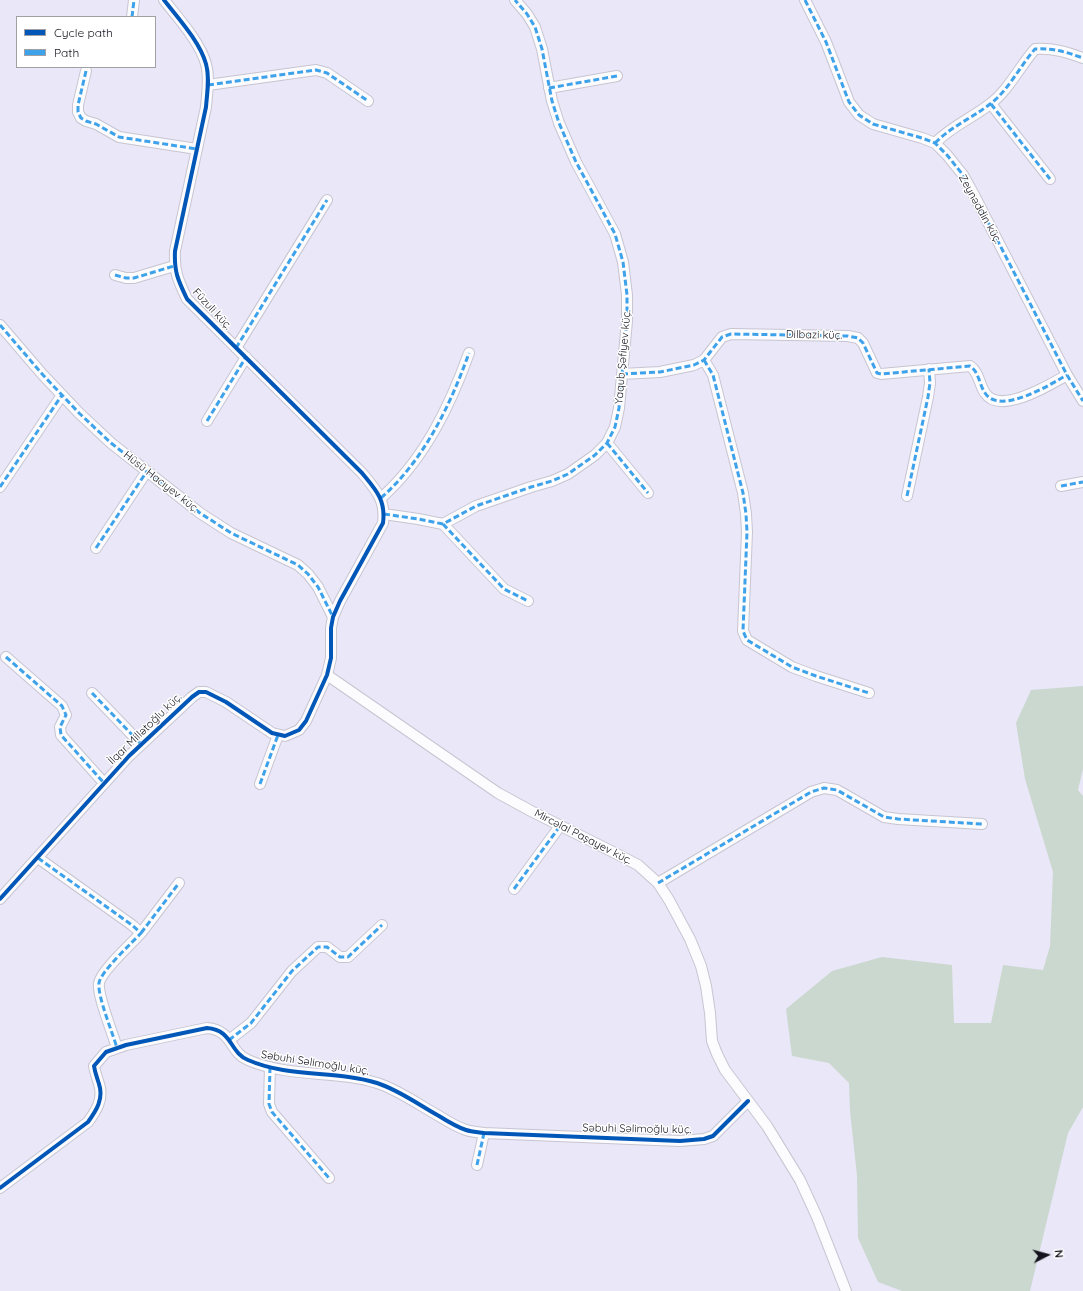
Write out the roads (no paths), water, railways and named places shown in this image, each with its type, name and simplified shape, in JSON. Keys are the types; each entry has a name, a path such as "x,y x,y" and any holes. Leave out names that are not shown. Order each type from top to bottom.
{"street":[{"path":"132,16 134,0"},
{"name":"Füzuli küç.","path":"164,0 201,49 207,65 208,84 206,107 174,251 174,266 178,280 187,299 362,473 381,498 384,514"},
{"name":"Yaqub Şəfiyev küç.","path":"443,524 476,506 531,486 552,481 568,474 595,455 608,443 615,427 619,408 627,321 627,296 623,262 615,234 576,162 558,122 549,88 542,49 535,27 527,14 515,0"},
{"name":"Zeynəddin küç.","path":"805,0 826,42 849,102 859,115 873,124 922,138 935,144 963,175 1067,375 1083,401"},
{"path":"935,144 953,127 991,104 1002,93 1035,49 1048,48 1060,50 1083,58"},
{"path":"208,84 316,70 327,73 368,101"},
{"path":"86,71 78,105 78,112 81,118 96,124 119,137 197,149"},
{"path":"549,88 617,76"},
{"path":"991,104 1050,179"},
{"path":"236,348 327,200"},
{"path":"115,274 126,278 134,278 174,266"},
{"name":"Hüsü Hacıyev küç.","path":"0,325 62,395 111,443 200,513 231,533 298,565 308,574 318,587 333,617"},
{"name":"Dilbazi küç.","path":"704,360 722,337 731,334 848,336 858,338 863,343 877,373 881,374 970,366 975,369 985,394 993,400 1004,401 1023,398 1042,390 1067,375"},
{"path":"381,498 393,487 419,455 437,427 458,386 469,353"},
{"path":"207,421 246,357"},
{"path":"622,374 660,372 678,369 694,365 704,360 712,375 743,493 747,532 743,631 747,640 792,667 869,693"},
{"path":"907,496 928,397 930,383 929,369"},
{"path":"0,487 62,395"},
{"path":"608,443 648,493"},
{"path":"96,548 147,471"},
{"path":"1061,486 1083,482"},
{"path":"260,784 278,735 285,736 299,730 306,721 327,675 331,658 331,628 333,617 340,601 380,530 383,523 384,514 443,524 504,589 528,601"},
{"path":"6,657 62,706 66,715 60,728 61,735 104,783"},
{"name":"Mircəlal Paşayev küç.","path":"327,675 498,793 638,865 658,883 690,939 701,966 710,1013 712,1041 717,1054 725,1070 767,1126 800,1180 817,1217 846,1291"},
{"name":"İlqar Millətoğlu küç.","path":"0,899 141,744 199,692 206,692 226,702 278,735"},
{"path":"92,693 141,744"},
{"path":"658,883 811,792 824,788 837,790 884,817 982,824"},
{"path":"514,889 560,826"},
{"path":"38,858 141,933"},
{"path":"117,1048 100,996 99,982 104,973 141,933 178,883"},
{"path":"229,1040 251,1023 292,971 318,947 327,947 340,957 348,957 382,925"},
{"name":"Səbuhi Səlimoğlu küç.","path":"0,1188 88,1122 97,1110 101,1096 100,1086 95,1074 94,1066 106,1052 126,1045 207,1028 216,1028 222,1032 239,1055 248,1060 270,1067 357,1078 378,1083 395,1090 451,1123 466,1130 484,1133 680,1141 704,1139 713,1136 748,1101"},
{"path":"270,1067 269,1104 272,1112 329,1178"},
{"path":"477,1165 484,1133"}]}
